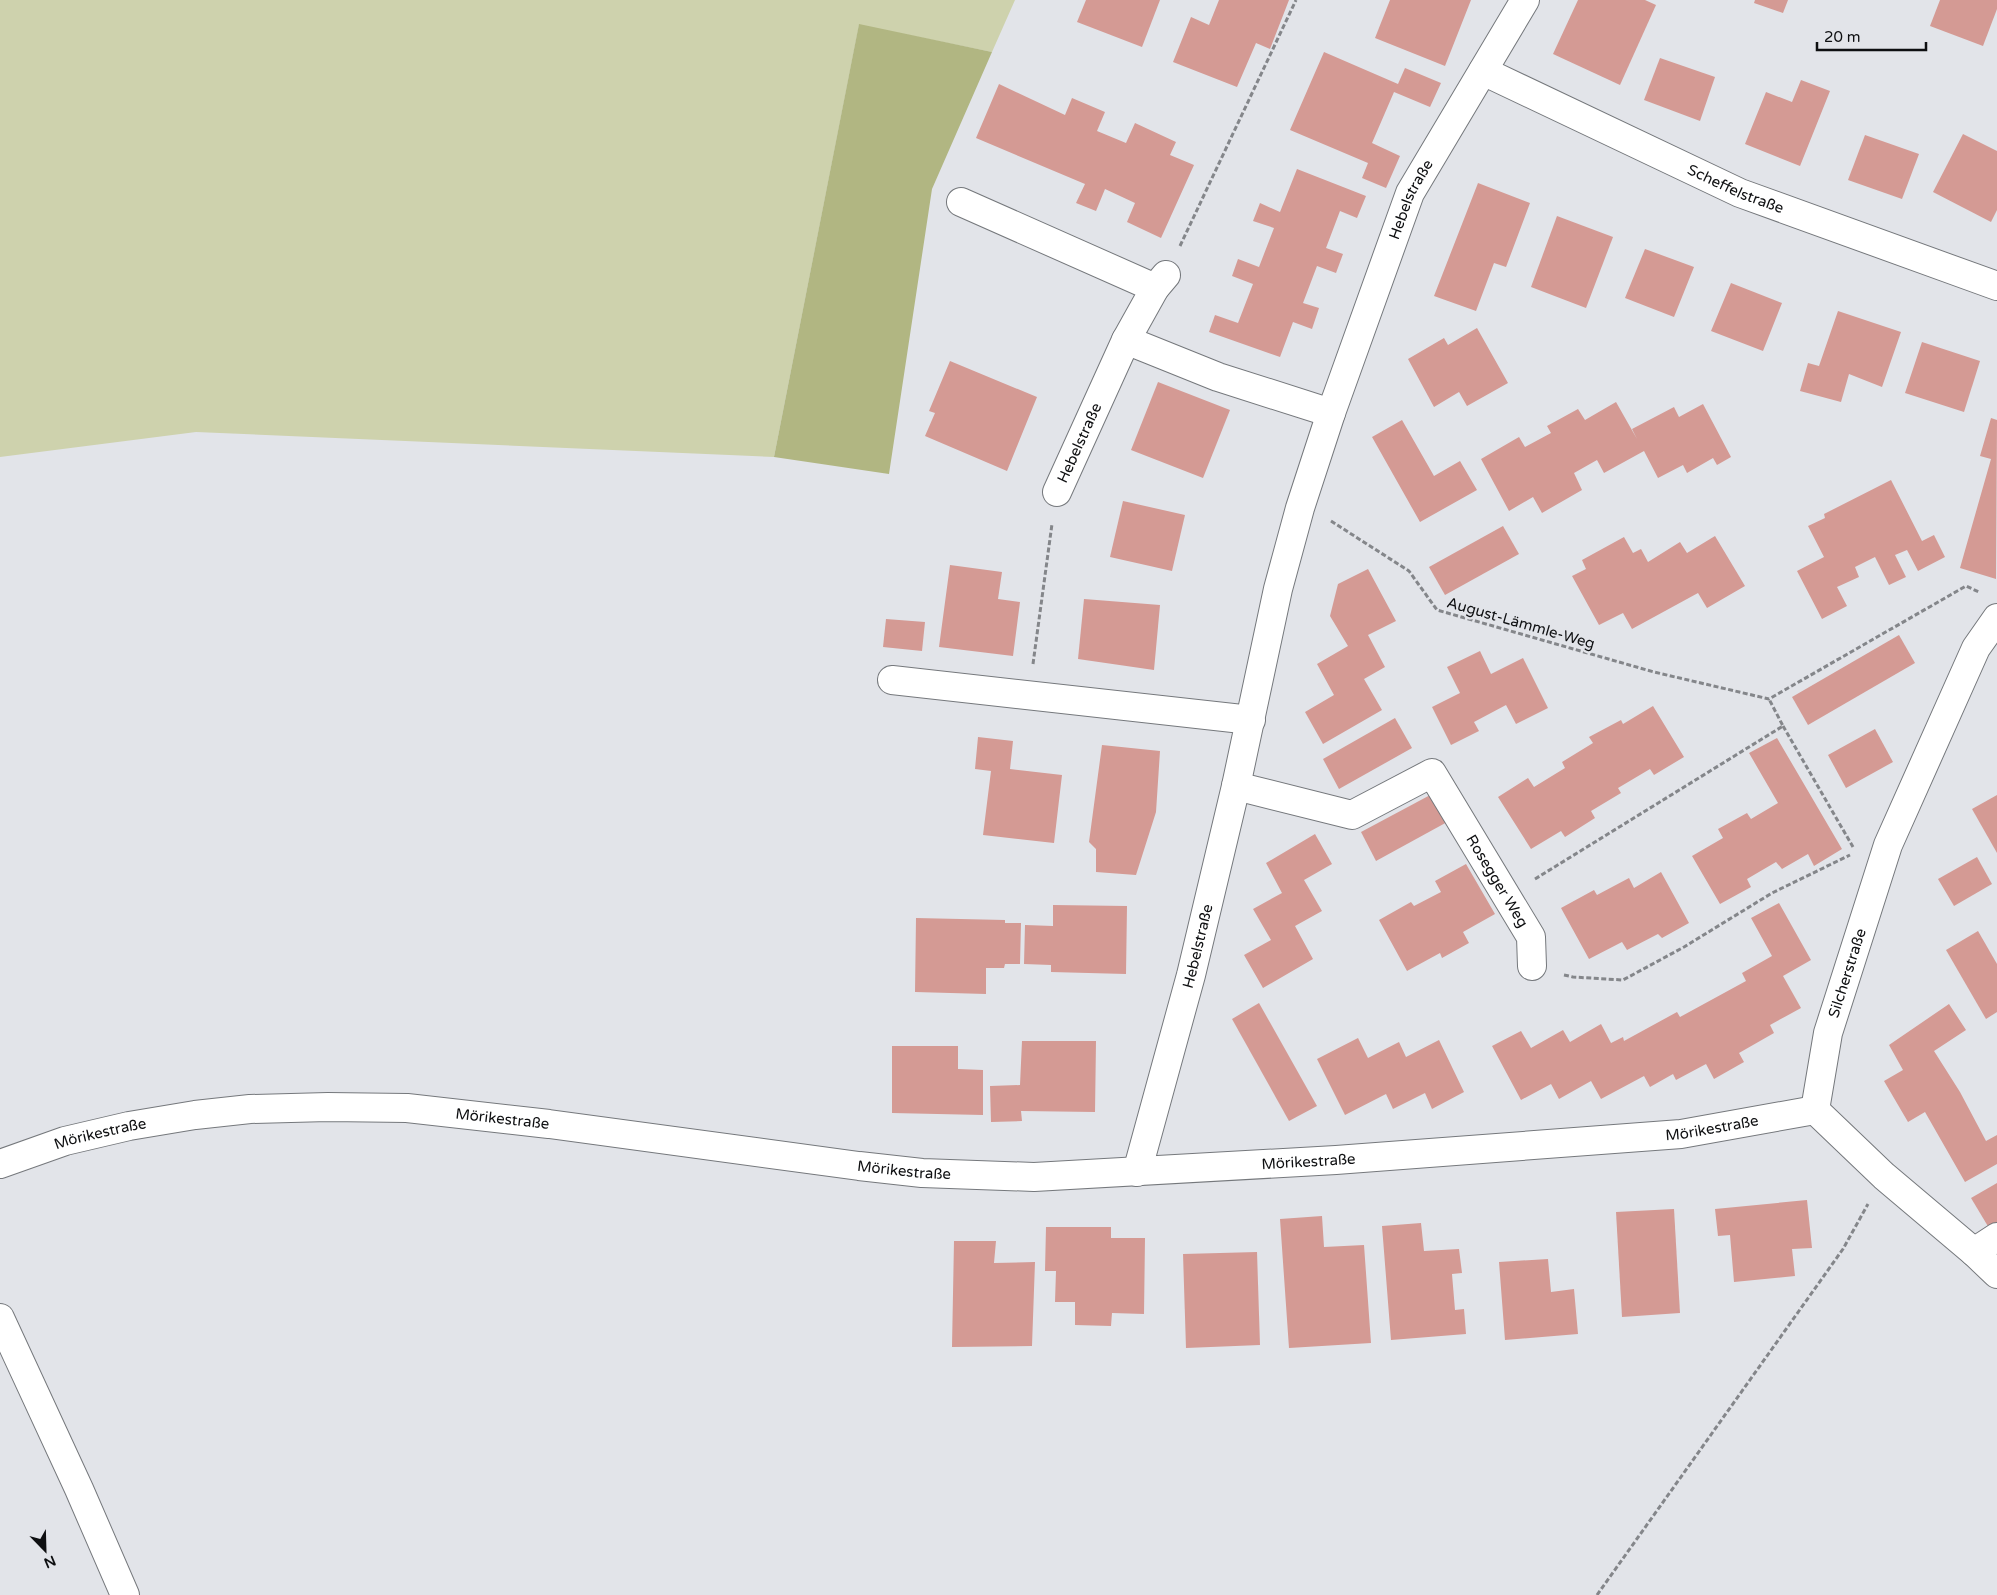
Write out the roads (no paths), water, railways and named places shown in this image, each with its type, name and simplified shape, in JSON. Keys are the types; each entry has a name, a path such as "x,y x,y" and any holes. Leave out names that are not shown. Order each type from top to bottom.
{"street":[{"name":"Hebelstraße","path":"1137,1172 1191,974 1251,720 1278,590 1300,508 1331,413 1410,192 1524,0"},
{"name":"Scheffelstraße","path":"1483,71 1740,193 1997,286"},
{"name":"Hebelstraße","path":"961,202 1161,282 1126,340 1057,492"},
{"path":"1126,340 1218,377 1331,413"},
{"name":"Silcherstraße","path":"1815,1110 1828,1033 1888,846 1976,648 1997,618"},
{"path":"892,680 1251,720"},
{"name":"Rosegger Weg","path":"1236,786 1352,815 1432,773 1531,938 1532,966"},
{"name":"Mörikestraße","path":"0,1164 65,1141 130,1126 195,1115 250,1109 328,1107 407,1108 549,1124 922,1173 1034,1177 1345,1159 1681,1134 1815,1110"},
{"path":"1815,1110 1884,1176 1974,1252 1997,1274"},
{"path":"1974,1252 1997,1236"},
{"path":"0,1318 79,1489 124,1595"}]}
